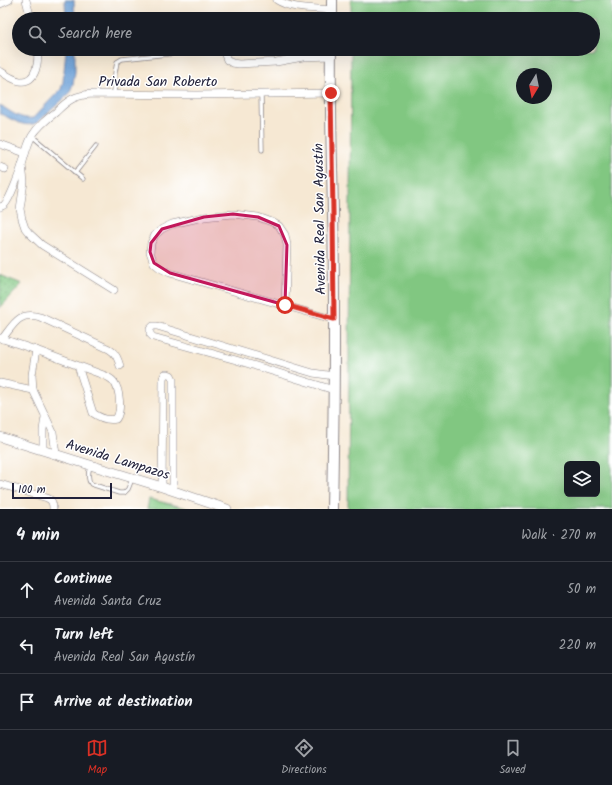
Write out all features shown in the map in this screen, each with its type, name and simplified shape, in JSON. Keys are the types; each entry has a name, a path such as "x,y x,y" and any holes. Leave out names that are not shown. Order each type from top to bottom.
{"main road":[{"name":"Avenida Real San Agustín","path":"331,56 334,319 332,509"}],"street":[{"path":"0,4 9,0"},
{"path":"26,0 29,12"},
{"path":"277,0 295,7 332,10"},
{"path":"0,71 17,80 28,80 36,68 38,56"},
{"path":"225,56 227,60 232,63 239,64 276,62 302,56"},
{"name":"Privada San Roberto","path":"0,207 7,201 32,136 45,121 72,98 84,94 331,93"},
{"path":"0,144 25,153"},
{"name":"Privada San Roberto","path":"22,165 24,182 20,209 24,224 29,233 42,245 114,290"},
{"path":"285,305 287,245 285,234 279,226 272,222 258,217 233,214 204,217 172,224 162,229 155,235 151,243 150,252 154,263 170,273 334,319"},
{"path":"78,366 93,412 104,419 116,419 119,416 120,407 115,382 106,376 1,338 16,321 25,316 40,317 110,349 116,355 120,366"},
{"path":"334,376 313,373 158,326 153,326 150,329 150,334 153,337 236,360 334,390"},
{"path":"36,350 32,375 33,390 45,417 51,426 56,454"},
{"path":"236,360 239,351"},
{"path":"162,487 163,378 165,374 168,374 171,375 173,379 173,490"},
{"path":"0,383 33,390"},
{"path":"43,450 43,430 45,417"},
{"path":"163,426 173,426"},
{"name":"Avenida Lampazos","path":"0,437 173,490 203,505 227,509"},
{"path":"0,484 46,498 52,502 53,509"}],"lane":[{"path":"114,94 117,62 122,58 144,56"},
{"path":"261,94 262,150"},
{"path":"32,136 83,179"},
{"path":"76,173 96,146"},
{"path":"90,465 88,472 89,481 91,484 119,493 124,493 128,489 132,478"}],"highlighted area":[{"path":"233,214 258,217 279,226 287,245 285,305 170,273 154,263 150,252 151,243 162,229 204,217"}],"green space":[{"path":"351,0 612,0 612,509 348,509 351,56 600,56 600,12 351,12"},
{"path":"0,275 22,284 0,308"},
{"path":"149,499 191,509 147,509"}],"water":[{"path":"65,0 74,0 75,12 66,12"},
{"path":"65,56 75,56 75,72 73,84 69,94 38,122 28,125 23,124 0,114 0,105 24,118 33,118 61,89"}],"route":[{"path":"285,305 334,319 331,93"}]}
